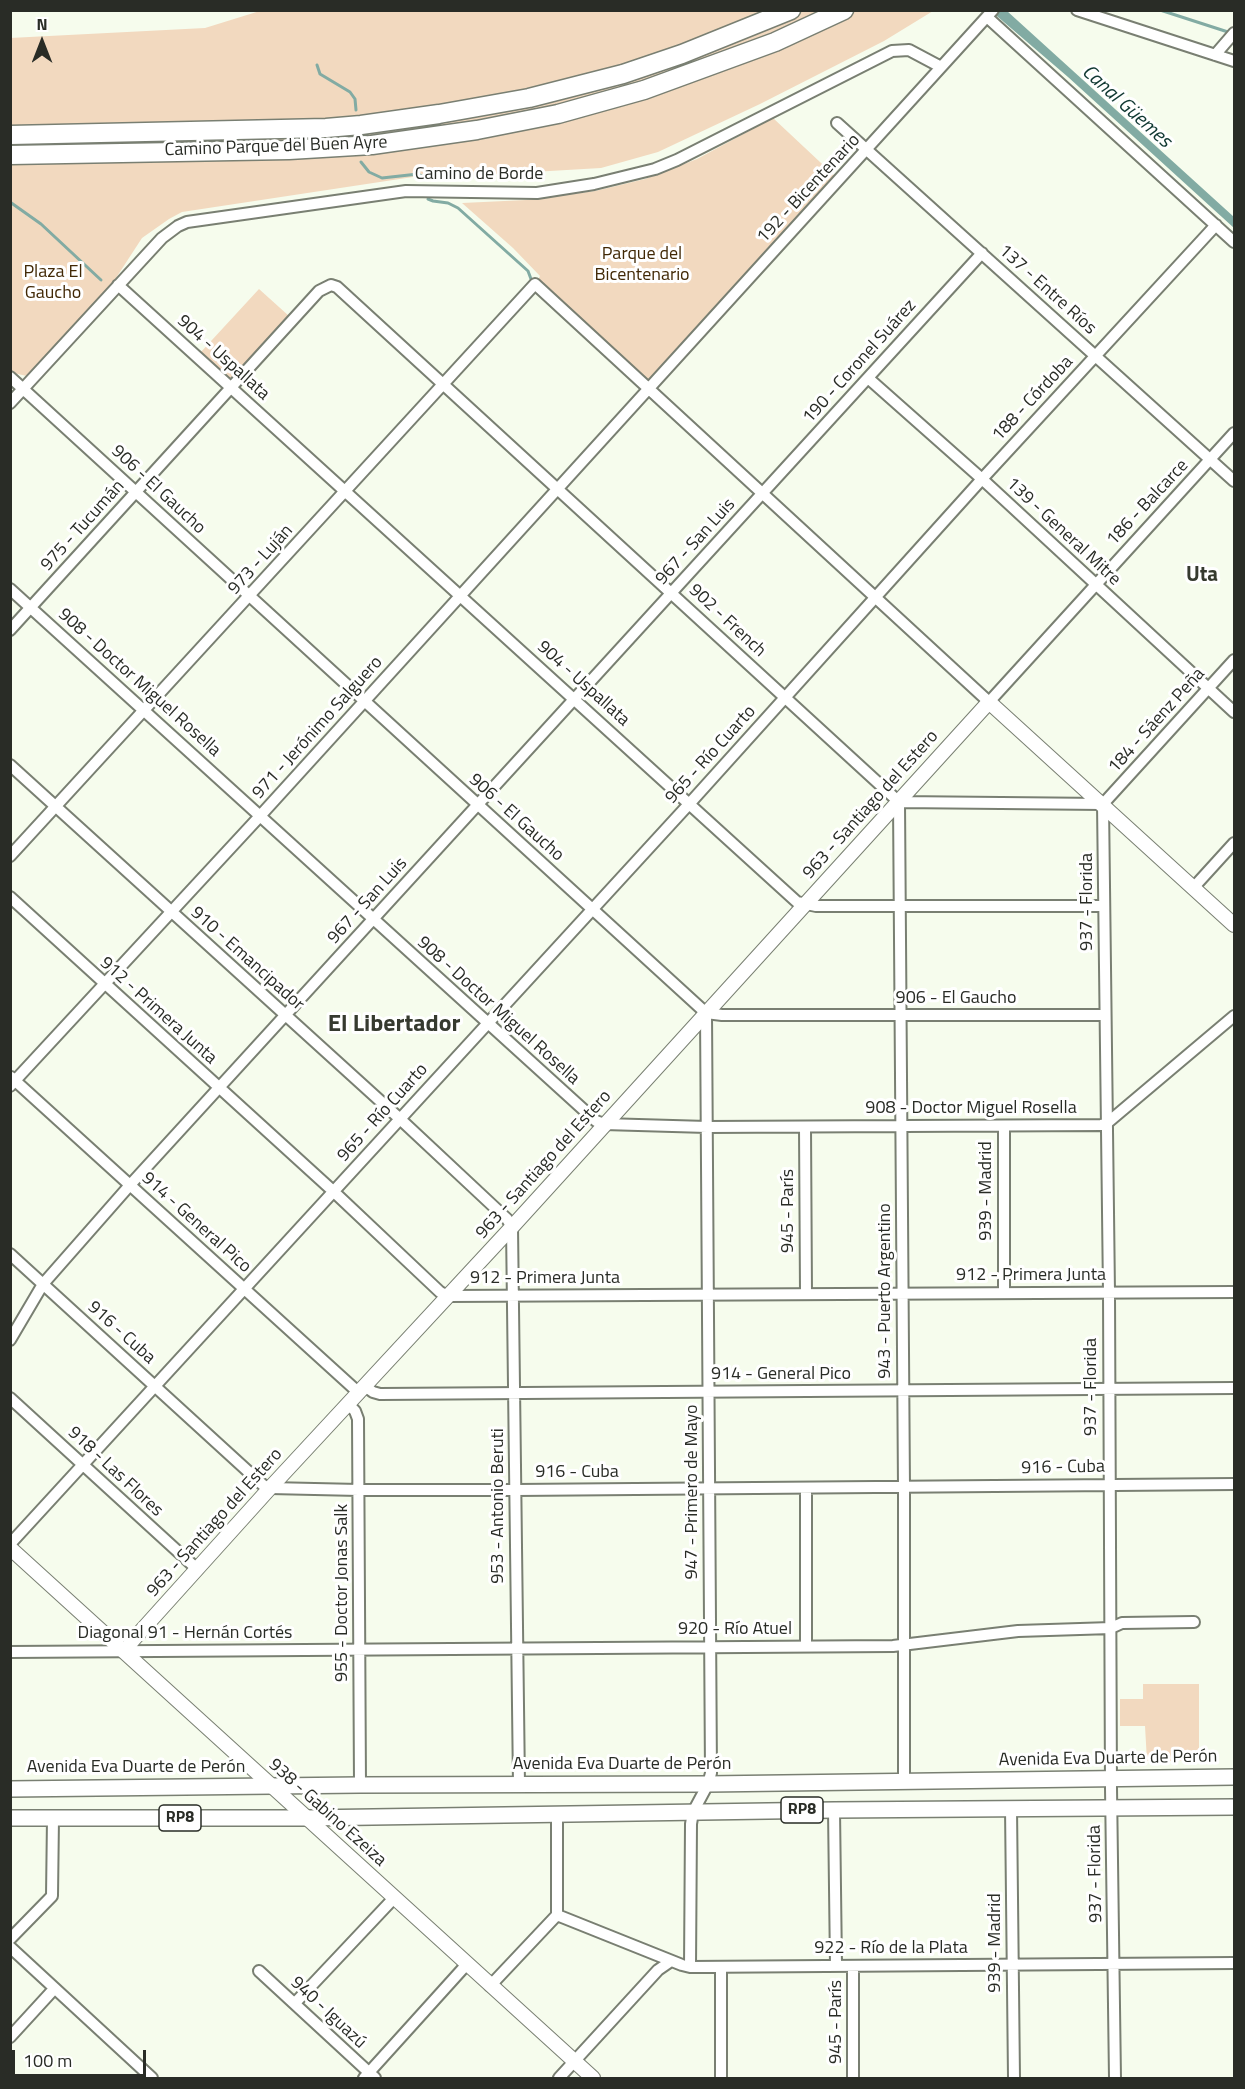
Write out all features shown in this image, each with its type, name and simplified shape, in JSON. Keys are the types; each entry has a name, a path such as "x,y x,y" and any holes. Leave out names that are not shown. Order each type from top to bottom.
{"highway":[{"name":"Camino Parque del Buen Ayre","path":"10,135 326,128 439,114 529,98 623,74 682,54 791,10"},
{"name":"Camino Parque del Buen Ayre","path":"10,154 289,150 372,145 477,130 558,114 644,90 775,42 844,10"}],"main road":[{"name":"Avenida Eva Duarte de Perón","path":"10,1789 708,1784 1234,1777"},
{"name":"RP8","path":"10,1818 307,1818 1234,1807"}],"street":[{"path":"1077,10 1234,61"},
{"path":"990,14 1234,242"},
{"name":"192 - Bicentenario","path":"648,390 990,14"},
{"path":"1215,55 1234,33"},
{"name":"Camino de Borde","path":"10,403 162,238 178,226 188,222 406,191 527,193 566,190 655,169 677,160 892,51 909,50 941,67"},
{"name":"137 - Entre Ríos","path":"837,123 1234,482"},
{"name":"188 - Córdoba","path":"876,597 1216,225"},
{"name":"190 - Coronel Suárez","path":"763,493 982,253"},
{"name":"973 - Luján","path":"10,856 535,284 648,390"},
{"name":"904 - Uspallata","path":"118,285 793,899 805,905"},
{"name":"902 - French","path":"325,286 337,287 899,802"},
{"name":"975 - Tucumán","path":"10,630 325,286"},
{"name":"906 - El Gaucho","path":"10,377 706,1013 900,1016 1105,1015"},
{"name":"139 - General Mitre","path":"868,378 982,479 1234,711"},
{"path":"648,390 1234,925"},
{"name":"971 - Jerónimo Salguero","path":"12,1081 260,816 648,390"},
{"name":"186 - Balcarce","path":"989,702 1234,433"},
{"name":"967 - San Luis","path":"10,1340 43,1284 130,1185 763,493"},
{"name":"908 - Doctor Miguel Rosella","path":"10,589 146,710 373,920 596,1121 604,1124 707,1127 1106,1124"},
{"name":"965 - Río Cuarto","path":"10,1546 876,597"},
{"name":"184 - Sáenz Peña","path":"1103,804 1234,660"},
{"name":"963 - Santiago del Estero","path":"125,1651 196,1569 512,1227 989,702"},
{"name":"910 - Emancipador","path":"10,765 399,1118 507,1219 512,1227"},
{"path":"899,802 1103,804"},
{"name":"943 - Puerto Argentino","path":"899,802 904,1780"},
{"name":"937 - Florida","path":"1103,804 1115,2079"},
{"path":"1194,887 1234,843"},
{"name":"912 - Primera Junta","path":"10,897 333,1191 440,1292 448,1296 1234,1292"},
{"path":"805,905 1104,906"},
{"name":"947 - Primero de Mayo","path":"690,1967 691,1824 693,1812 708,1784 711,1773 706,1013"},
{"path":"1106,1124 1234,1016"},
{"name":"914 - General Pico","path":"12,1081 244,1290 362,1390 380,1394 1234,1388"},
{"name":"939 - Madrid","path":"1004,1126 1004,1293"},
{"name":"945 - París","path":"805,1127 806,1294"},
{"name":"953 - Antonio Beruti","path":"512,1227 519,1785"},
{"name":"916 - Cuba","path":"10,1254 263,1485 270,1488 516,1490 1234,1484"},
{"name":"918 - Las Flores","path":"10,1398 196,1569"},
{"name":"955 - Doctor Jonas Salk","path":"349,1405 355,1411 358,1419 360,1785"},
{"path":"806,1488 806,1646"},
{"name":"938 - Gabino Ezeiza","path":"10,1546 270,1787 307,1818 593,2079"},
{"name":"920 - Río Atuel","path":"359,1649 904,1645 1017,1630 1111,1628 1122,1623 1194,1622"},
{"name":"Diagonal 91 - Hernán Cortés","path":"10,1652 359,1649"},
{"name":"939 - Madrid","path":"1011,1808 1014,2079"},
{"name":"945 - París","path":"834,1810 836,1966"},
{"path":"490,1986 556,1915 557,1814"},
{"path":"10,1939 52,1896 53,1818"},
{"path":"294,2004 394,1898"},
{"name":"922 - Río de la Plata","path":"556,1915 690,1967 1234,1963"},
{"path":"10,1947 152,2079"},
{"path":"559,2079 658,1970 671,1961"},
{"path":"369,2077 467,1964"},
{"name":"945 - París","path":"853,1966 853,2079"},
{"path":"721,1967 721,2079"},
{"name":"940 - Iguazú","path":"259,1971 369,2077"},
{"path":"10,2037 54,1989"}],"green space":[{"name":"Plaza El Gaucho","path":"263,10 933,11 884,41 760,104 658,152 601,168 464,176 426,175 182,212 142,238 114,281 27,376 10,371 10,38 205,28"},
{"name":"Parque del Bicentenario","path":"773,118 836,177 648,382 537,282 540,276 513,248 462,203 526,200 595,191 645,179 697,159"},
{"path":"259,289 289,316 229,380 200,353"},
{"path":"1143,1684 1199,1684 1199,1761 1147,1761 1145,1726 1120,1726 1120,1699 1143,1699"}],"water":[{"name":"Canal Güemes","path":"991,11 1007,11 1234,217 1234,228 1068,77"}],"waterway":[{"path":"1160,10 1228,32"},
{"path":"317,65 320,74 350,92 355,99 356,110"},
{"path":"361,162 369,172 382,178 418,174 426,178"},
{"path":"428,199 448,203 458,208 528,271 531,279"},
{"path":"10,202 41,224 101,280"}],"district":[{"name":"Uta","path":"1202,576"},
{"name":"El Libertador","path":"394,1025"}]}
